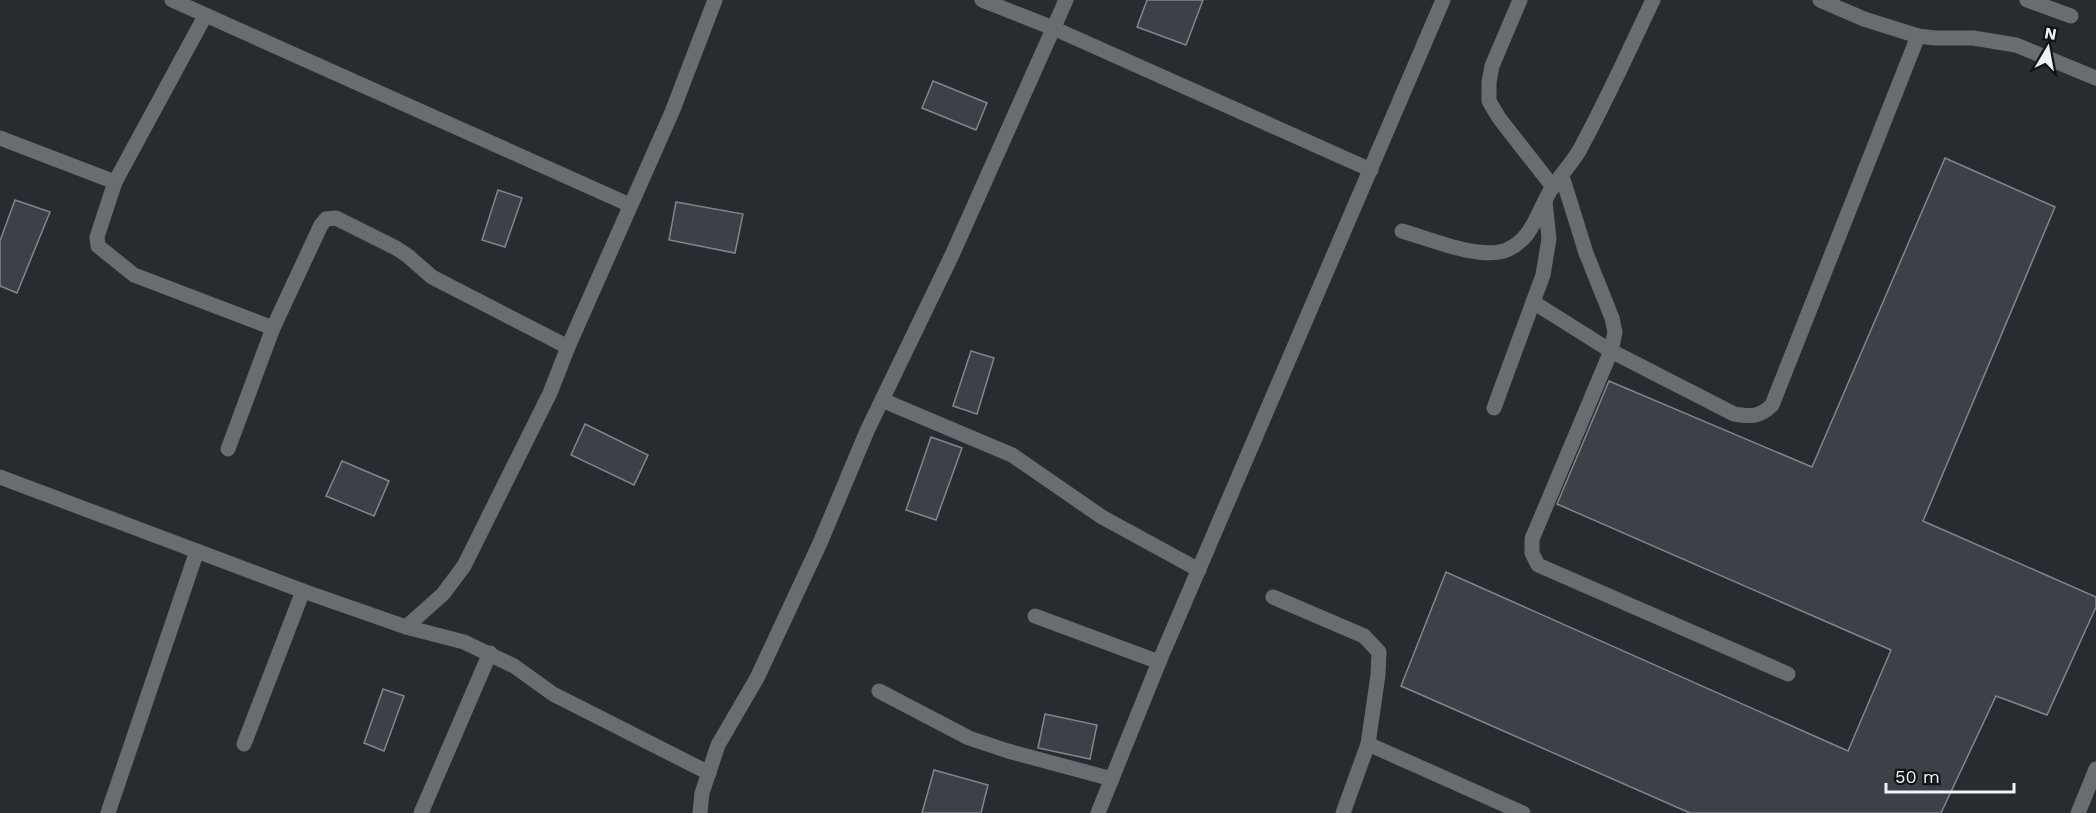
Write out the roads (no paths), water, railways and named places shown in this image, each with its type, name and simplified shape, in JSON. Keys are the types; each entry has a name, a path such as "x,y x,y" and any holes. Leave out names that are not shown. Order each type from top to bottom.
{"street":[{"path":"172,0 630,205"},
{"path":"406,627 443,594 464,566 550,393 568,346 672,112 715,0"},
{"path":"982,0 1053,28 1371,170"},
{"path":"700,813 702,793 718,745 757,678 882,400 952,255 1066,0"},
{"path":"1098,813 1159,662 1443,0"},
{"path":"1520,0 1492,66 1489,101 1500,118 1557,182 1612,318 1615,332 1611,351 1532,539 1532,553 1538,565 1788,674"},
{"path":"1402,231 1473,251 1501,252 1515,246 1526,237 1545,201 1578,153 1653,0"},
{"path":"1820,0 1864,19 1918,36 1973,38 2016,45 2096,78"},
{"path":"2027,0 2071,16"},
{"path":"205,16 115,182 97,237 98,246 134,275 273,328"},
{"path":"1533,302 1611,351 1734,414 1752,417 1764,413 1772,405 1918,36"},
{"path":"0,138 115,182"},
{"path":"1494,408 1543,275 1549,239 1545,201"},
{"path":"228,449 273,328 321,225 326,219 336,218 396,248 408,255 432,277 568,346"},
{"path":"882,400 1012,455 1102,517 1199,570"},
{"path":"0,477 303,591 406,627 464,642 514,666 553,694 709,773"},
{"path":"108,813 197,551"},
{"path":"244,744 303,591"},
{"path":"1274,597 1364,636 1379,652 1368,744 1345,812"},
{"path":"1035,616 1159,662"},
{"path":"421,813 490,653"},
{"path":"879,691 969,738 1008,752 1112,779"},
{"path":"1368,744 1523,813"},
{"path":"2078,813 2096,769"}]}
